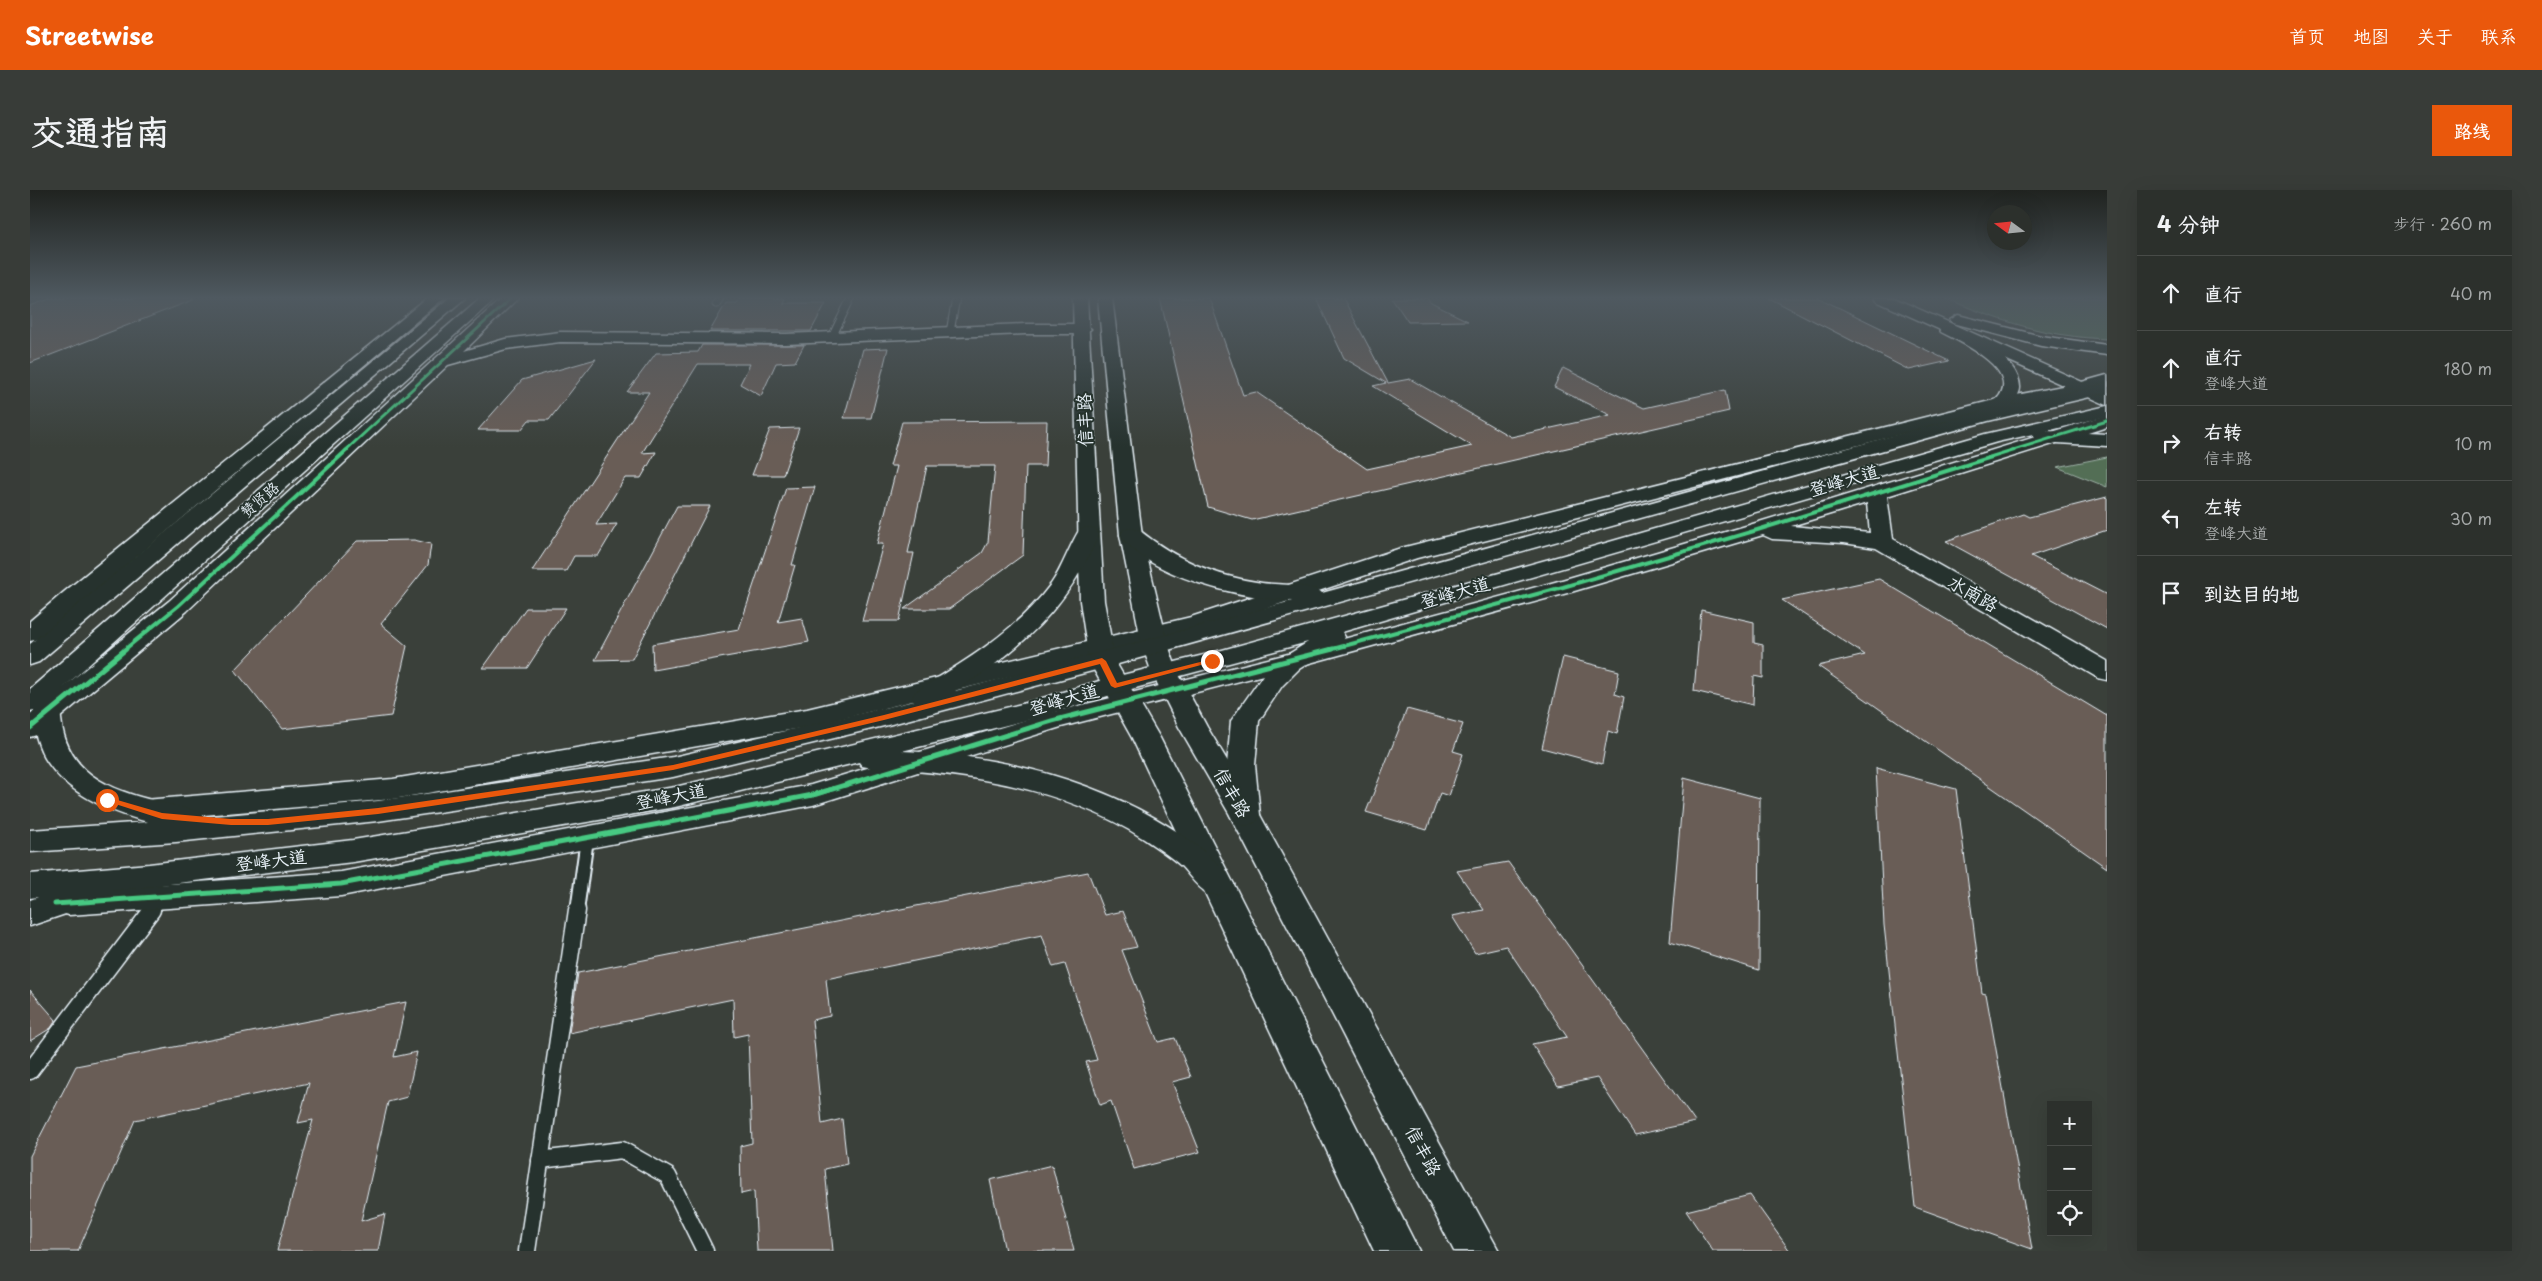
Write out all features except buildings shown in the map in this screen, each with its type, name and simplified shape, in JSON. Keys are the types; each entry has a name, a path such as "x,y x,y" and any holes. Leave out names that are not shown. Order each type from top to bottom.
{"main road":[{"path":"30,634 72,597 377,348"},
{"name":"赞贤路","path":"30,655 399,348"},
{"path":"268,822 195,820 140,811 107,800 85,788 54,759 46,741 38,708 178,606 441,363 460,348"},
{"name":"赞贤路","path":"38,708 462,348"},
{"path":"441,363 493,348"},
{"name":"信丰路","path":"1083,348 1092,601 1110,674 1146,738 1398,1251"},
{"name":"信丰路","path":"1110,348 1131,535 1154,640 1168,681 1245,815 1477,1251"},
{"path":"1980,348 2005,368 2012,383 2012,390 2006,402 1988,427 2057,437 2107,440"},
{"path":"2005,348 2101,390"},
{"path":"2005,348 2101,390"},
{"path":"2090,348 2107,350"},
{"path":"1154,640 1199,623 1408,553 2006,402 2101,390"},
{"name":"登峰大道","path":"1168,681 1357,620 1988,427 2101,390"},
{"path":"140,811 393,789 807,718 946,685 1110,674 1168,681 1297,659 1563,587 1754,531 2107,421"},
{"name":"登峰大道","path":"156,886 353,851 675,798 1033,710 1110,674 1154,640 1338,595 1988,427"},
{"path":"1754,531 1844,536 1882,542 1876,492"},
{"path":"884,717 946,685 1004,646 1044,608 1073,570 1088,534"},
{"path":"1131,535 1157,556 1195,574 1240,587 1288,594 1338,595"},
{"name":"水南路","path":"1882,542 2107,672"},
{"path":"1245,815 1241,765 1244,723 1257,700 1272,681 1297,659 1357,620"},
{"path":"38,901 156,886 341,884 813,795 924,761 1110,674"},
{"name":"登峰大道","path":"30,841 268,822 378,811 673,767 884,717 1110,674"},
{"path":"836,758 924,761 986,769 1022,777 1091,801 1157,834 1188,855 1218,884"}],"lane":[{"path":"527,1251 587,839"},
{"path":"30,1071 156,886"},
{"path":"540,1160 622,1150 668,1176 705,1251"}],"green space":[{"path":"2107,457 2107,487 2057,467"}],"cycle path":[{"path":"30,728 178,606 457,348"},
{"path":"55,904 341,884 813,795 1052,721 1297,659 1563,587 1754,531 2107,421"}],"route":[{"path":"107,800 162,816 231,822 268,822 378,811 673,767 884,717 1048,673 1102,661 1115,686 1212,661"}]}
